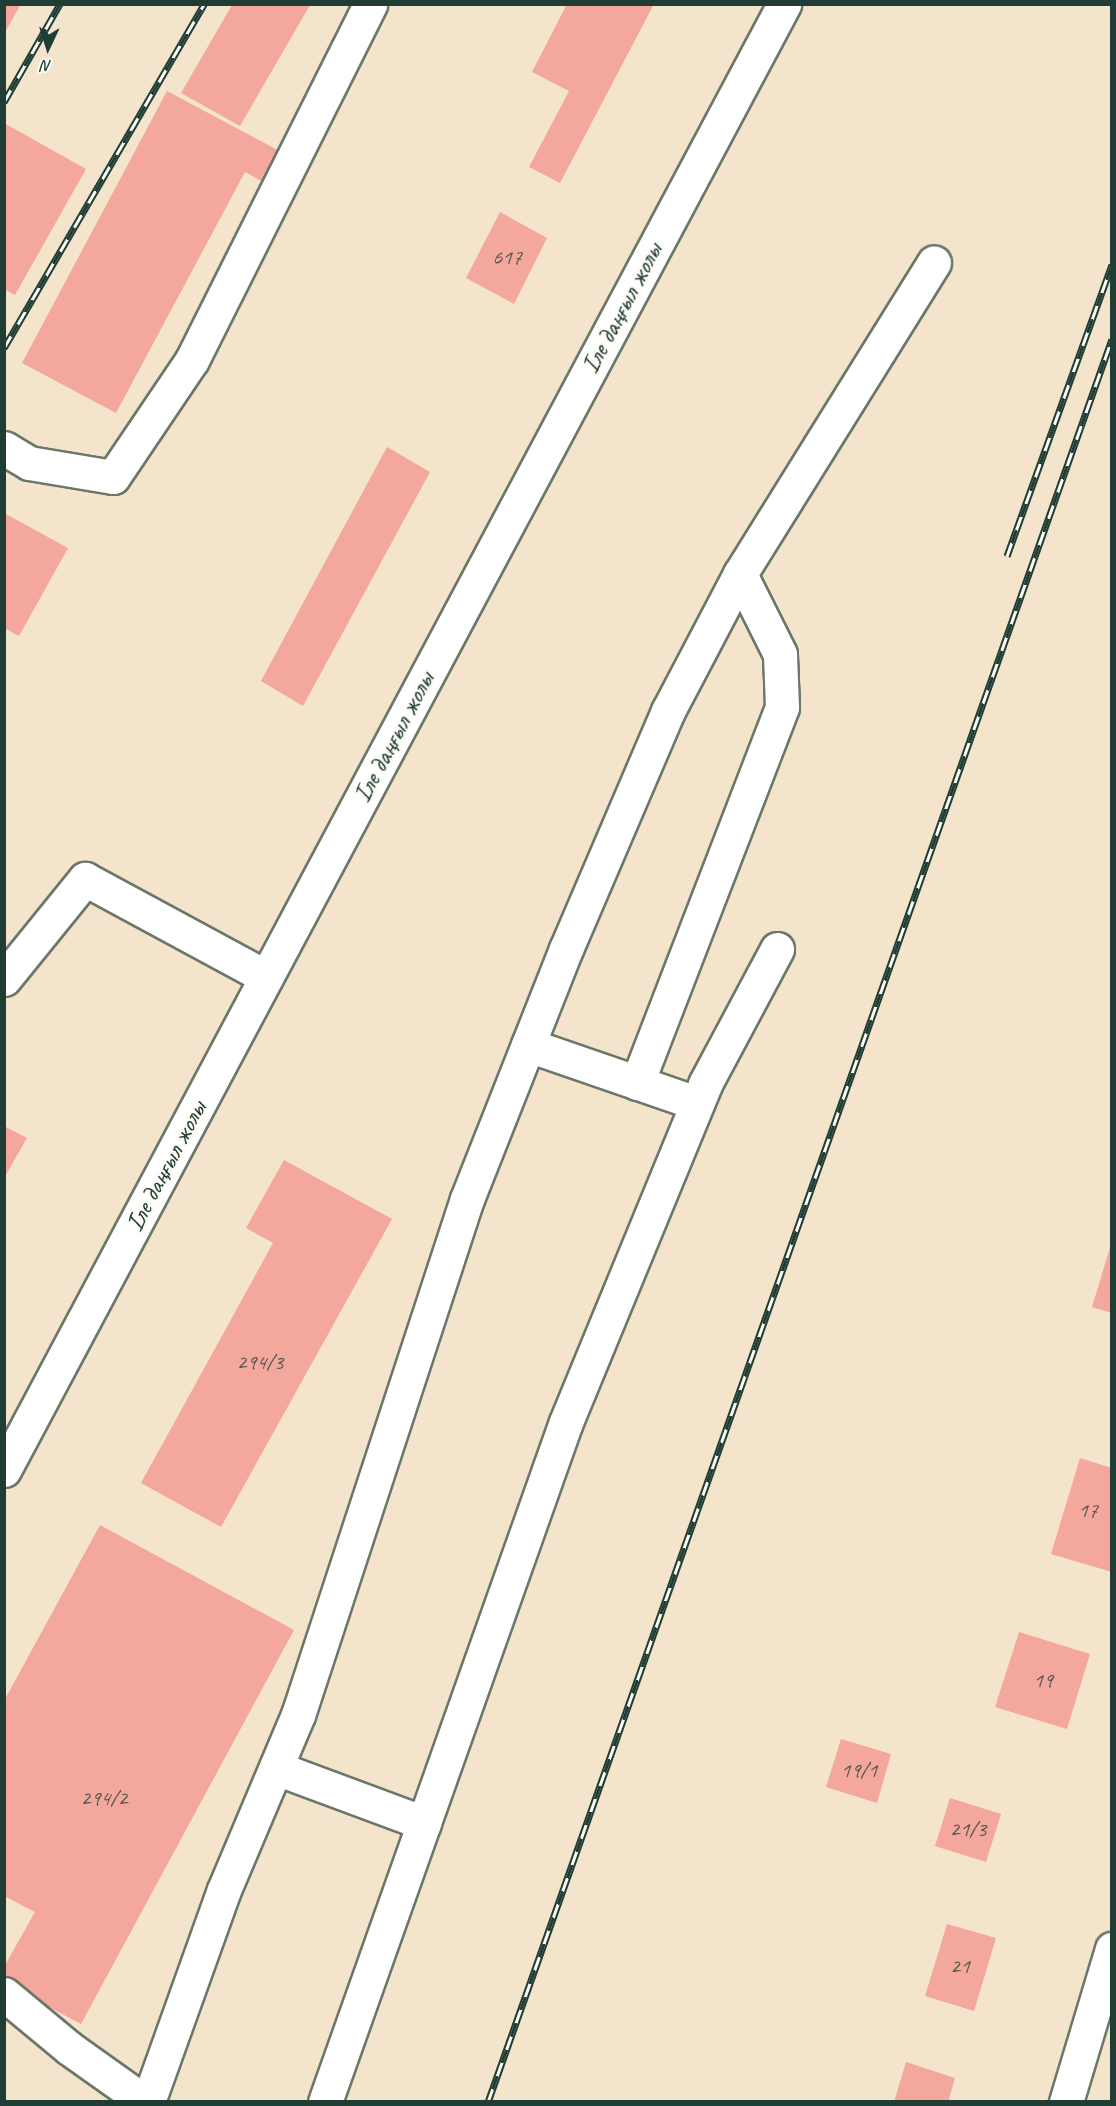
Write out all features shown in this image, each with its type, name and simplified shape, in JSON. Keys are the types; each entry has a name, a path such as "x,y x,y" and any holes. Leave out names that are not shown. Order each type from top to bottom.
{"main road":[{"path":"4,448 29,463 113,477 192,360 370,4"},
{"name":"Іле даңғыл жолы","path":"4,1470 784,4"},
{"path":"4,1994 69,2048 147,2102 224,1890 298,1715 360,1532 467,1199 528,1045 668,711 740,574 934,262"},
{"path":"637,1083 782,707 780,654 740,574"},
{"path":"4,979 85,879 266,977"},
{"path":"325,2102 566,1422 696,1103 777,949"},
{"path":"528,1045 696,1103"},
{"path":"276,1768 424,1822"},
{"path":"1066,2102 1112,1949"}],"building":[{"path":"4,4 21,4 4,34"},
{"path":"567,4 654,4 560,183 529,167 569,91 532,72"},
{"path":"232,5 310,5 240,126 181,93"},
{"path":"167,91 283,153 267,184 245,172 116,413 22,363"},
{"path":"4,123 86,169 15,295 4,289"},
{"path":"500,212 547,238 514,304 466,278"},
{"path":"387,447 430,472 303,706 261,681"},
{"path":"4,513 68,548 19,636 4,628"},
{"path":"4,1126 27,1138 4,1178"},
{"path":"284,1160 392,1219 221,1527 141,1483 273,1243 246,1228"},
{"path":"1112,1244 1112,1313 1092,1307"},
{"path":"1080,1458 1112,1468 1112,1572 1051,1554"},
{"path":"100,1525 294,1630 81,2024 4,1983 4,1967 35,1912 4,1896 4,1701"},
{"path":"1019,1632 1090,1654 1067,1729 995,1707"},
{"path":"841,1739 891,1754 877,1803 826,1787"},
{"path":"950,1798 1001,1814 986,1862 935,1846"},
{"path":"947,1924 996,1938 974,2011 925,1996"},
{"path":"906,2062 955,2078 948,2102 894,2102"}],"railway":[{"path":"4,102 60,4"},
{"path":"4,348 204,4"},
{"path":"1007,556 1112,264"},
{"path":"488,2102 1112,339"}]}
